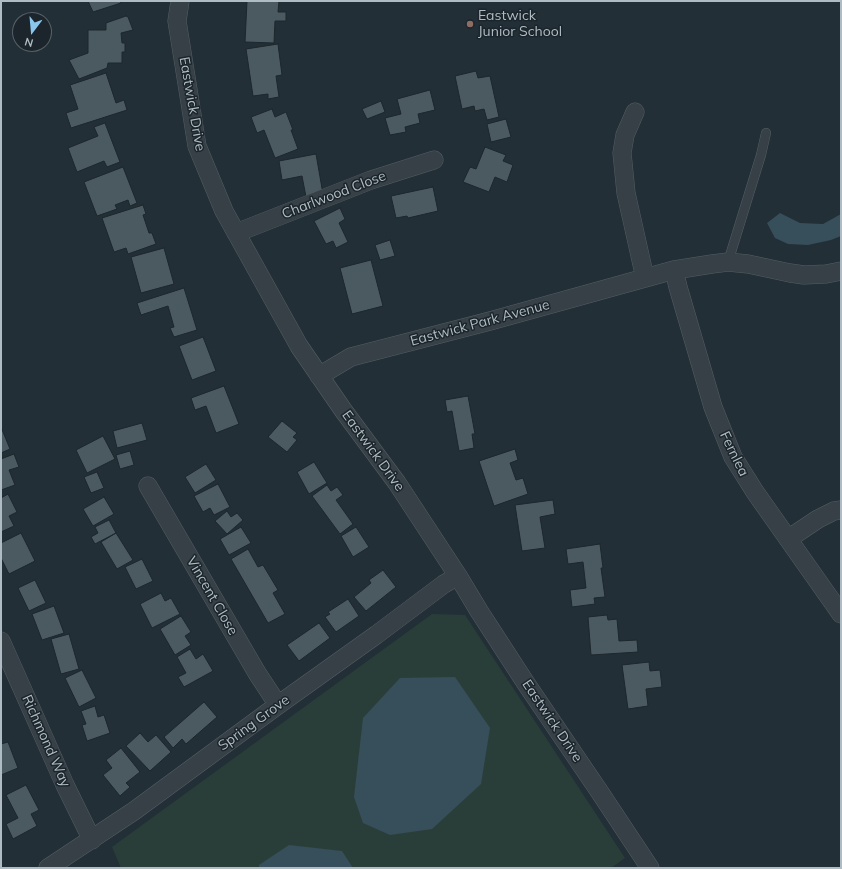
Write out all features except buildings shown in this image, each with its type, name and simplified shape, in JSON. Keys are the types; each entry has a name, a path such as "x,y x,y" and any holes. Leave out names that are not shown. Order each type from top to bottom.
{"street":[{"name":"Eastwick Drive","path":"180,1 177,21 197,146 224,211 299,346 343,410 397,483 525,682 650,868"},
{"path":"635,112 625,135 622,153 626,193 645,278"},
{"name":"Charlwood Close","path":"236,233 371,180 434,160"},
{"name":"Eastwick Park Avenue","path":"319,376 351,357 490,321 674,270 728,262 748,264 804,275 826,274 841,271"},
{"name":"Fernlea","path":"674,270 712,407 733,457 754,492 841,614"},
{"name":"Vincent Close","path":"148,486 257,673 278,705"},
{"path":"788,539 818,519 834,511 841,510"},
{"name":"Spring Grove","path":"48,868 134,811 444,584 458,576"},
{"name":"Richmond Way","path":"1,641 65,785 92,840"}],"lane":[{"path":"728,262 766,133"}],"green space":[{"path":"432,614 465,615 625,858 611,868 121,868 112,847"}],"water":[{"path":"780,213 800,223 823,224 841,214 841,236 831,240 808,245 788,244 775,238 767,223"},
{"path":"455,677 490,728 481,784 432,829 390,835 363,823 354,797 363,718 400,678"},
{"path":"289,845 342,851 353,868 259,868 259,865"}],"place":[{"name":"Eastwick Junior School","path":"470,24"}]}
